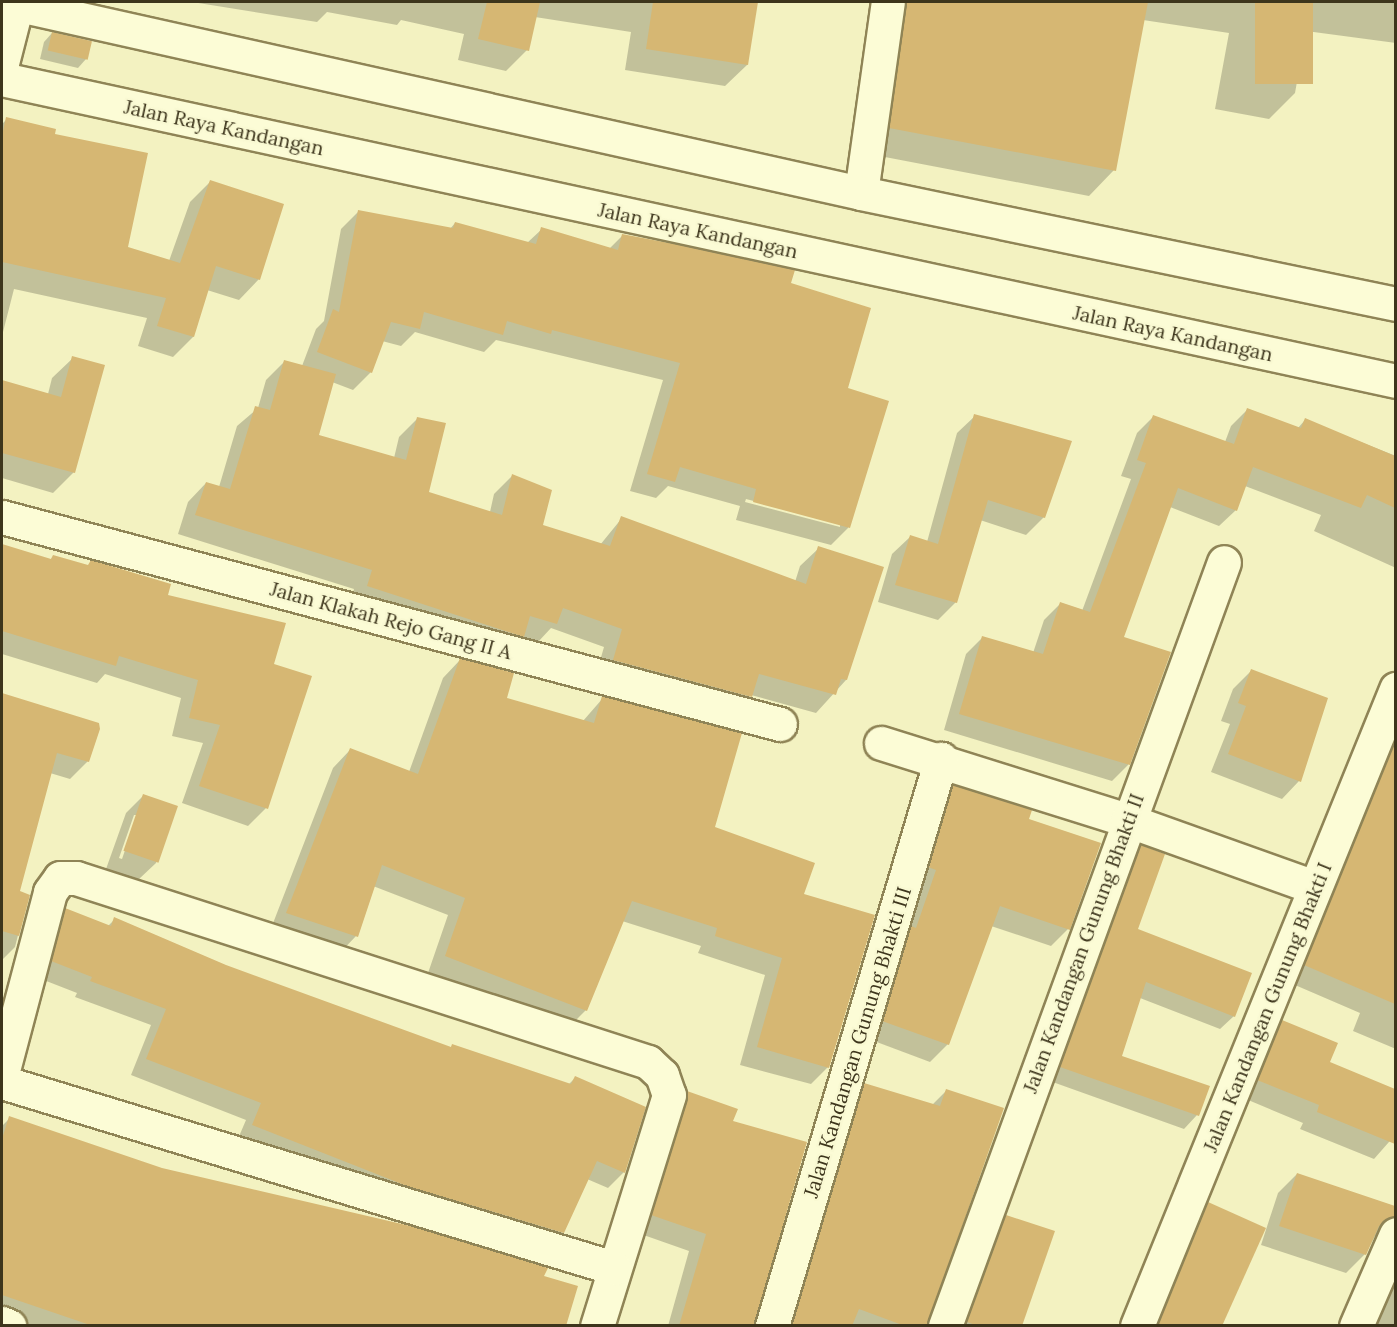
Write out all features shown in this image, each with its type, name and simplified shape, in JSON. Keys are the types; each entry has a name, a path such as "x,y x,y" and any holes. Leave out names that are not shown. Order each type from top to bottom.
{"street":[{"path":"861,193 888,2"},
{"path":"2,63 11,3 861,193 1395,304"},
{"name":"Jalan Raya Kandangan","path":"2,79 1395,381"},
{"name":"Jalan Klakah Rejo Gang II A","path":"2,517 780,724"},
{"name":"Jalan Kandangan Gunung Bhakti II","path":"945,1326 1127,820 1224,562"},
{"name":"Jalan Kandangan Gunung Bhakti I","path":"1137,1326 1395,689"},
{"path":"881,743 941,759 1127,820 1314,888"},
{"name":"Jalan Kandangan Gunung Bhakti III","path":"772,1326 941,759"},
{"path":"2,1074 50,892 60,878 76,878 648,1062 662,1075 669,1095 597,1326"},
{"path":"2,1082 614,1268"},
{"path":"1356,1326 1395,1234"},
{"path":"2,1323 9,1326"}],"building":[{"path":"487,2 540,2 529,51 478,39"},
{"path":"653,2 758,2 748,65 646,49"},
{"path":"906,2 1148,2 1116,171 889,128"},
{"path":"1255,2 1313,2 1313,84 1255,84"},
{"path":"52,32 92,41 88,60 48,51"},
{"path":"6,117 56,129 55,134 148,153 128,247 180,263 210,180 284,204 260,280 216,266 194,337 157,326 166,298 2,262 2,136"},
{"path":"358,210 453,228 455,222 536,244 541,227 618,250 622,234 795,270 791,283 871,308 848,388 889,401 850,528 753,502 756,489 680,467 675,482 647,474 680,363 552,330 551,334 507,321 503,335 424,312 420,329 391,322 372,373 317,352 333,309 339,312"},
{"path":"72,356 105,365 75,473 2,453 2,380 61,397"},
{"path":"284,360 336,374 319,435 406,460 417,417 446,423 429,492 502,515 512,474 552,490 543,525 610,546 621,516 806,584 818,546 884,567 847,680 841,679 836,695 759,674 752,697 613,660 622,629 563,608 557,624 530,616 524,637 367,586 372,570 195,515 206,482 230,489 255,406 270,410"},
{"path":"1247,408 1301,428 1305,418 1395,456 1395,508 1367,495 1361,508 1253,467 1237,511 1178,488 1124,637 1171,652 1130,765 959,714 982,636 1043,654 1060,602 1090,612 1146,463 1137,460 1153,415 1234,444"},
{"path":"974,414 1072,441 1045,518 988,500 957,603 895,585 910,535 938,544"},
{"path":"2,544 51,559 53,555 88,565 91,560 171,584 168,595 286,623 274,664 312,676 268,809 199,786 220,725 189,718 198,680 119,656 116,666 2,631"},
{"path":"460,658 514,673 507,698 594,723 602,696 742,733 715,827 815,863 804,894 875,915 829,1068 757,1047 782,958 715,936 717,928 632,901 587,1011 445,956 465,898 382,865 358,937 286,913 350,748 418,774"},
{"path":"1251,669 1328,698 1301,782 1228,754 1246,706 1238,703"},
{"path":"2,693 99,723 100,729 89,762 57,753 20,891 30,895 19,936 2,931"},
{"path":"1395,740 1395,1004 1304,965"},
{"path":"953,785 1032,810 1029,819 1101,843 1070,930 1000,906 949,1045 882,1021 911,926 916,928 936,870 928,867"},
{"path":"143,794 178,806 158,863 123,851"},
{"path":"1141,845 1165,854 1138,929 1252,973 1235,1017 1146,982 1122,1056 1210,1086 1199,1116 1060,1067"},
{"path":"65,908 111,926 114,917 226,965 451,1047 452,1044 571,1084 575,1076 646,1107 625,1173 597,1161 564,1233 407,1186 252,1125 261,1103 146,1059 166,1009 90,981 92,977 51,961"},
{"path":"1282,1020 1338,1043 1330,1062 1395,1089 1395,1144 1317,1112 1319,1105 1257,1080"},
{"path":"864,1083 940,1106 946,1089 1004,1108 927,1326 905,1326 859,1309 852,1326 792,1326"},
{"path":"687,1091 738,1109 733,1121 807,1142 754,1326 679,1326 706,1234 651,1215"},
{"path":"9,1116 162,1168 419,1228 548,1268 544,1276 578,1286 566,1326 93,1326 2,1295 2,1139"},
{"path":"1297,1173 1395,1206 1395,1216 1379,1226 1366,1255 1279,1226"},
{"path":"1208,1202 1266,1228 1222,1326 1157,1326"},
{"path":"1006,1215 1055,1231 1022,1326 978,1326 967,1322"}]}
